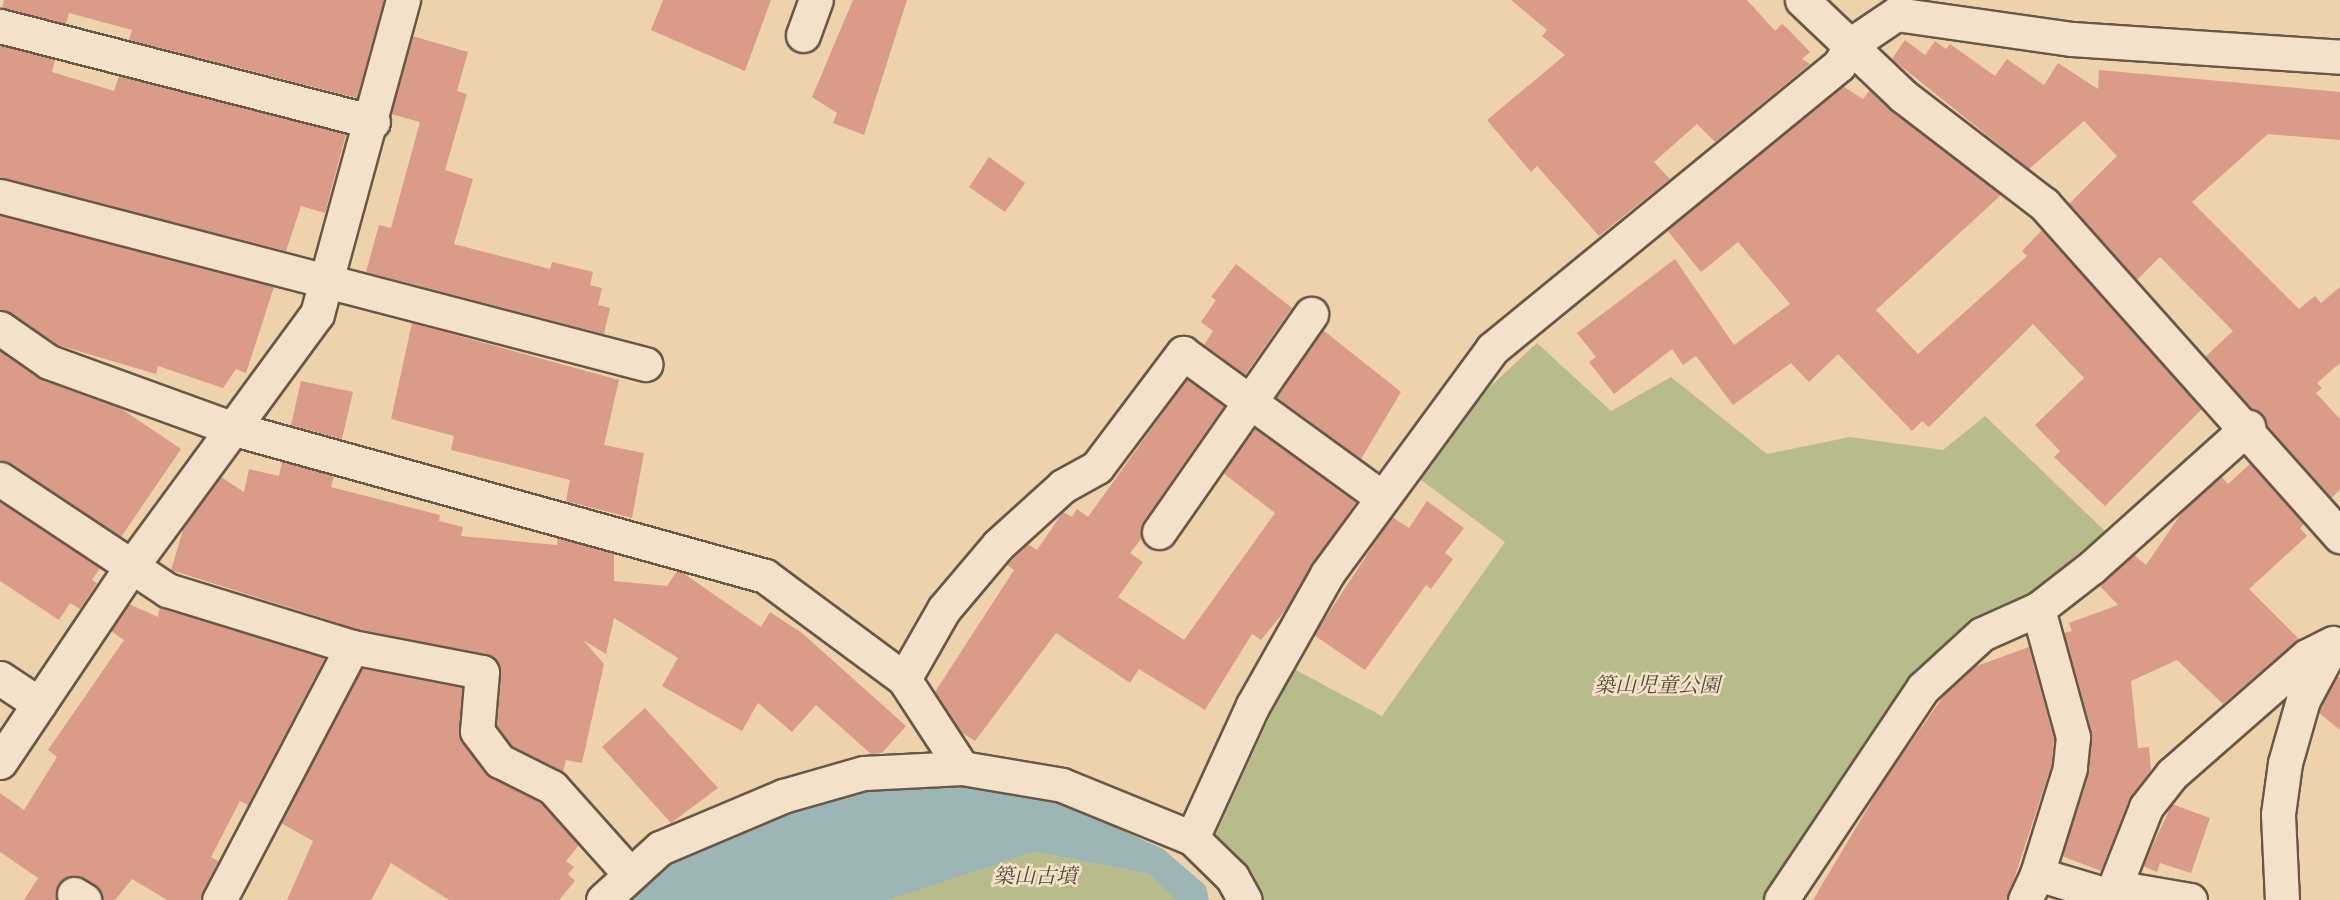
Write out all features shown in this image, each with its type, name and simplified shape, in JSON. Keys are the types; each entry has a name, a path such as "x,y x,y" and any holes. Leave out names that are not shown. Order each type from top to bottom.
{"street":[{"path":"0,762 131,567 317,314 325,280 373,122 403,0"},
{"path":"803,35 816,0"},
{"path":"1802,0 1853,43 1903,96 2044,204 2248,427 2340,536"},
{"path":"1192,838 1258,695 1327,574 1492,349 1839,65 1853,43 1896,14 2072,39 2340,57"},
{"path":"0,26 373,122"},
{"path":"0,196 645,364"},
{"path":"1158,532 1251,404 1311,314"},
{"path":"0,328 49,362 231,428 765,576 904,680 962,768"},
{"path":"904,680 944,609 998,545 1063,486 1097,467 1183,352 1251,404 1382,497"},
{"path":"1781,900 1923,688 1982,634 2038,609 2248,427"},
{"path":"0,479 167,590 352,647 482,672 477,731 500,761 552,787 629,873"},
{"path":"2038,609 2073,738 2070,768 2031,887 2111,897 2126,889 2190,900"},
{"path":"2111,897 2146,807 2172,774 2307,656 2337,639"},
{"path":"2282,900 2278,814 2284,763 2303,700 2337,639"},
{"path":"219,900 352,647"},
{"path":"0,678 39,704"},
{"path":"603,900 629,873 660,848 783,796 864,773 962,768 1062,785 1192,838 1233,877 1245,900"}],"green space":[{"name":"築山児童公園","path":"1537,343 1611,411 1671,377 1767,454 1850,437 1943,450 1985,416 2108,534 2079,553 2035,594 1973,620 1914,680 1762,900 1261,900 1216,834 1292,668 1382,716 1505,542 1417,477 1479,397"},
{"name":"築山古墳","path":"1035,852 1149,874 1176,900 889,900"}],"water":[{"path":"909,780 1027,787 1163,849 1206,886 1209,900 1176,900 1149,874 1035,852 889,900 621,900 667,861 742,826 867,783"}],"building":[{"path":"4,0 384,0 357,98 129,40 132,30 69,13 66,24 2,8"},
{"path":"663,0 771,0 745,71 651,30"},
{"path":"853,0 907,0 864,135 833,123 837,113 812,97"},
{"path":"1511,0 1747,0 1775,31 1782,24 1787,28 1810,52 1802,59 1810,64 1715,142 1697,124 1654,162 1670,179 1599,236 1537,166 1531,172 1487,120 1565,55 1542,36 1547,30"},
{"path":"412,36 468,52 457,91 467,94 445,170 473,179 454,244 550,269 552,262 593,272 590,285 602,288 598,305 610,308 604,334 366,272 379,225 391,228 420,122 391,114"},
{"path":"1905,40 1925,55 1935,41 1946,49 1950,44 1995,76 2007,59 2044,85 2058,63 2098,89 2099,70 2340,92 2340,140 2268,134 2192,202 2299,309 2315,296 2321,303 2340,287 2340,363 2317,383 2322,388 2316,393 2340,419 2340,490 2331,498 2205,357 2233,331 2160,257 2137,280 2069,204 2117,156 2084,121 2029,169 1892,59"},
{"path":"0,45 55,60 52,72 114,91 119,76 346,134 325,213 301,206 286,251 0,178"},
{"path":"1843,86 1863,99 1870,90 2001,195 1876,310 1918,354 2027,256 2022,251 2042,230 2202,409 2105,506 2054,457 2060,451 2035,425 2084,378 2033,324 1929,427 1922,421 1912,431 1838,354 1809,382 1791,363 1733,405 1696,356 1683,365 1672,349 1614,394 1589,362 1596,357 1577,333 1675,259 1734,345 1790,304 1738,242 1701,272 1667,230"},
{"path":"989,157 1025,183 1005,212 969,187"},
{"path":"0,215 274,287 246,373 236,369 223,388 158,366 156,374 58,345 0,310"},
{"path":"1236,264 1292,308 1245,375 1204,345 1213,331 1201,322 1216,300 1211,297"},
{"path":"412,323 619,380 604,445 644,453 632,518 566,501 570,480 451,450 454,436 391,419"},
{"path":"1323,330 1401,392 1361,459 1276,397"},
{"path":"0,351 42,380 120,408 181,449 121,537 0,460"},
{"path":"1187,379 1224,406 1144,521 1142,538 1130,553 1143,562 1118,597 1184,640 1275,513 1223,473 1254,428 1356,502 1283,613 1261,640 1252,634 1205,710 1139,669 1130,683 1056,633 975,741 961,732 935,692 1014,570 1007,565 1028,544 1037,550 1063,512 1072,517 1077,509 1088,517"},
{"path":"301,381 353,392 342,439 291,425"},
{"path":"282,462 334,476 331,487 440,515 439,521 463,527 461,536 557,545 558,538 614,554 614,581 667,586 677,571 683,573 761,627 770,612 802,633 906,726 882,753 871,754 816,705 792,732 758,703 742,731 662,686 678,658 614,618 606,654 583,640 604,664 582,763 566,760 563,772 512,746 496,725 501,674 493,657 357,629 171,570 184,527 221,477 244,492 249,469 279,476"},
{"path":"2250,464 2304,524 2300,528 2307,536 2249,589 2299,639 2223,704 2177,660 2131,681 2138,748 2149,747 2151,770 2129,800 2101,871 2062,856 2088,773 2092,739 2064,633 2072,631 2069,623 2118,605 2099,585 2134,555 2146,565 2185,508 2221,476 2228,484"},
{"path":"1427,501 1464,528 1445,553 1453,559 1431,589 1426,585 1365,670 1314,635 1392,517 1409,528"},
{"path":"0,502 100,568 92,580 97,583 80,609 70,603 59,620 0,581"},
{"path":"129,604 158,617 160,607 325,658 248,805 240,801 211,857 218,861 200,900 167,900 132,879 115,900 103,900 94,884 74,875 58,884 57,900 24,900 38,878 0,852 0,793 24,810 57,757 48,750 124,640 111,631"},
{"path":"2029,647 2054,739 2052,764 2007,900 1813,900 1883,782 1947,691 1974,667"},
{"path":"362,668 462,687 462,742 485,773 540,802 579,845 566,861 574,867 568,874 575,881 559,900 449,900 391,863 371,900 287,900 313,841 281,823"},
{"path":"2337,676 2340,678 2340,730 2319,713"},
{"path":"645,708 718,788 671,823 602,747"},
{"path":"2172,804 2210,818 2191,873 2160,863 2157,872 2143,866"}]}
